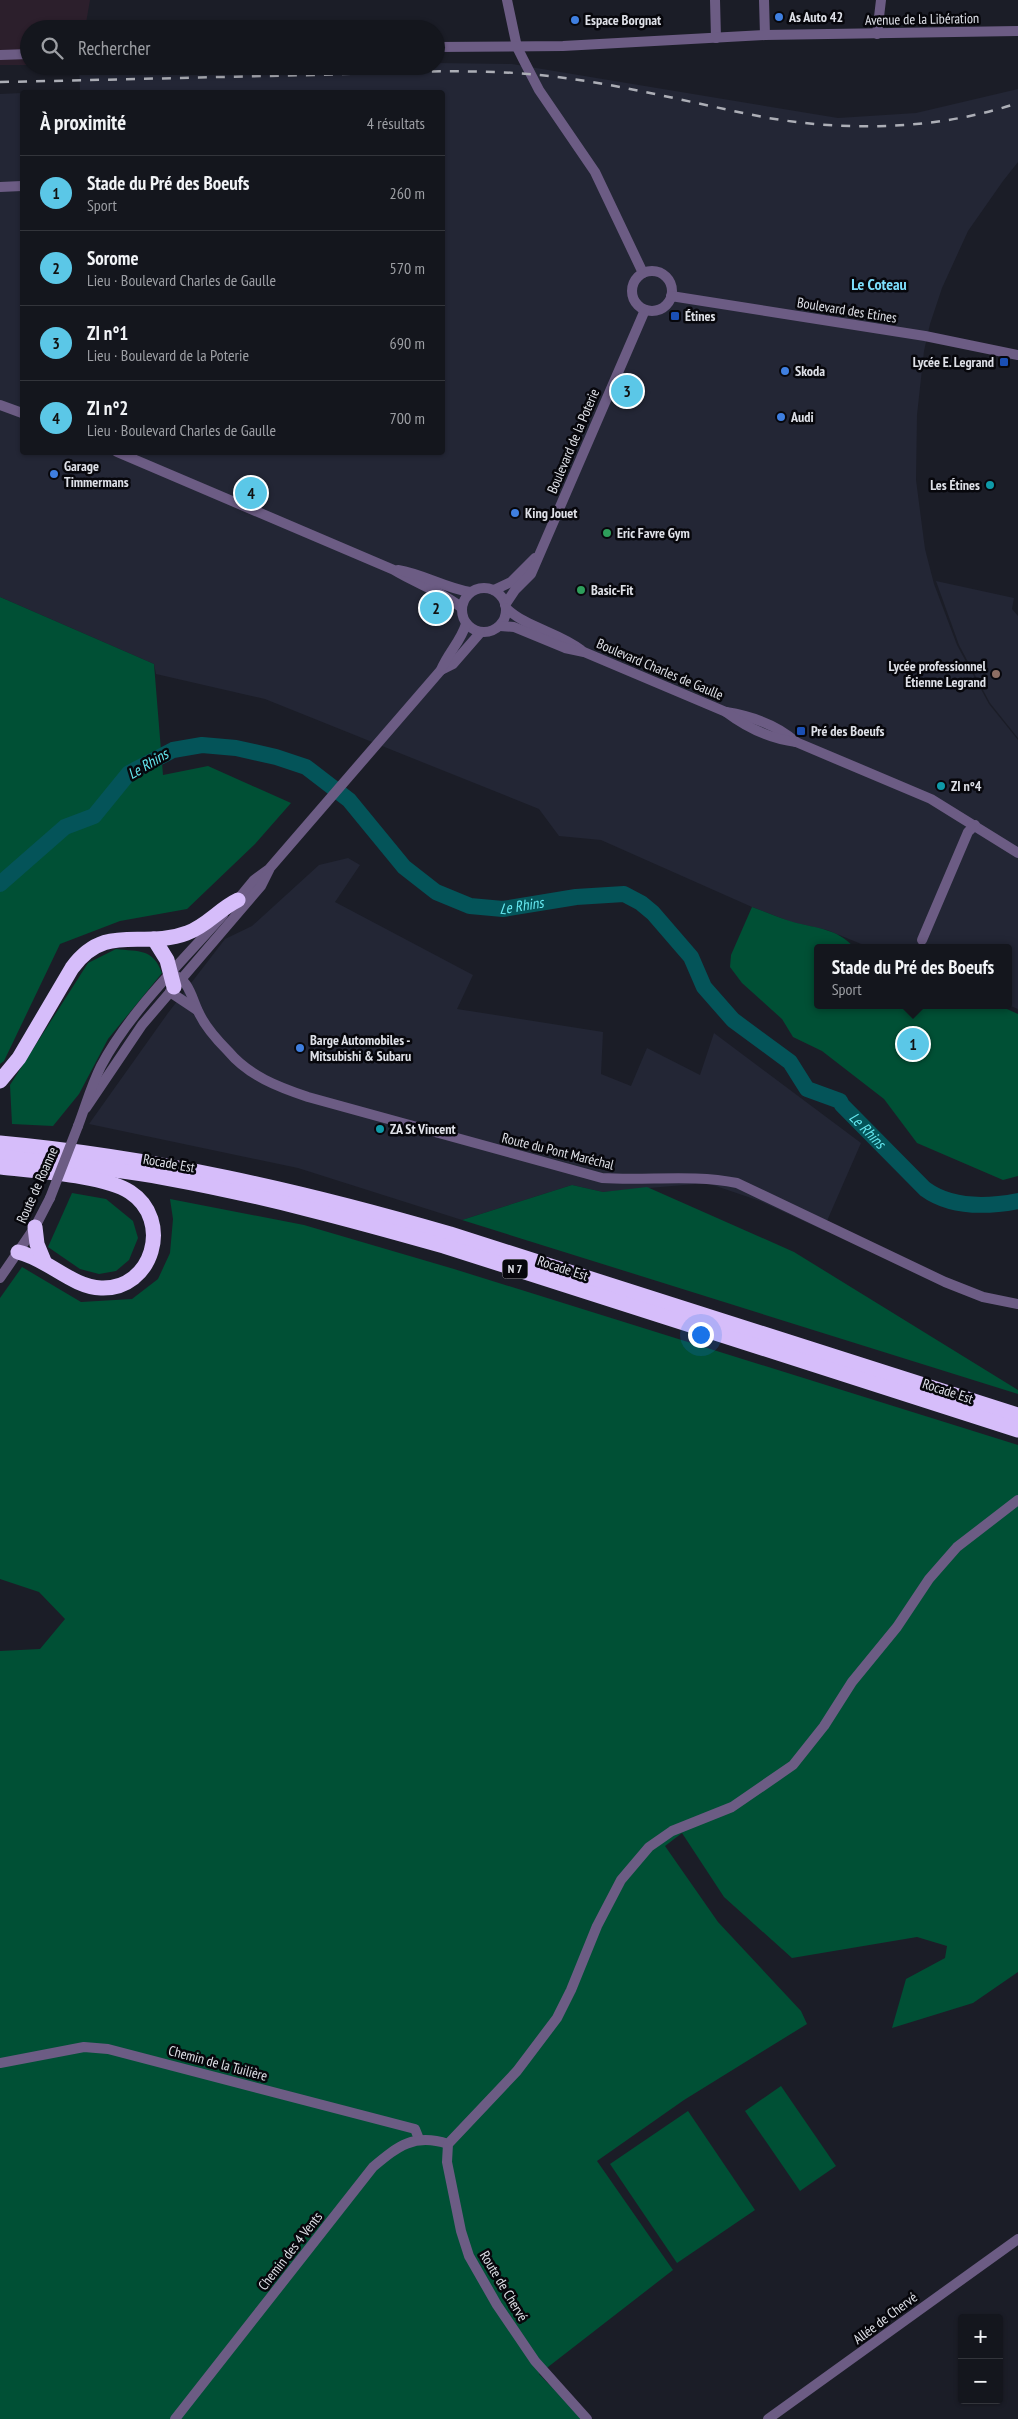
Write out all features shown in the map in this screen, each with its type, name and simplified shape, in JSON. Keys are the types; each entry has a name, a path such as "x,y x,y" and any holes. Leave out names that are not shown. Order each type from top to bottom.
{"highway":[{"path":"0,1081 19,1058 72,968 84,953 109,940 154,939 189,933 210,919 223,907 238,900"},
{"path":"154,939 161,947 173,982"},
{"name":"Rocade Est","path":"0,1143 53,1148 170,1166 268,1185 360,1208 450,1234 1018,1415"},
{"name":"Rocade Est","path":"0,1157 165,1178 264,1198 354,1221 444,1246 1018,1430"},
{"path":"0,1167 87,1179 117,1186 139,1200 148,1209 155,1232 151,1255 137,1275 126,1283 102,1288 89,1287 68,1277 44,1261 18,1252"},
{"path":"35,1227 37,1244 44,1261"}],"street":[{"path":"507,0 517,47 539,90 595,172 643,273"},
{"path":"715,0 716,38"},
{"path":"764,0 765,35"},
{"path":"877,34 881,0"},
{"name":"Avenue de la Libération","path":"445,47 517,47 765,35 1018,31"},
{"path":"0,55 20,54"},
{"path":"0,187 20,186"},
{"path":"656,272 662,274 670,284 671,296 664,307 658,310 645,310 635,302 632,290 635,280 643,273 656,272"},
{"name":"Boulevard des Etines","path":"671,296 925,336 1018,355"},
{"name":"Boulevard de la Poterie","path":"506,607 515,590 530,574 645,310"},
{"path":"0,405 20,410"},
{"path":"124,455 394,570 412,581 446,596 462,608"},
{"name":"Boulevard de la Poterie","path":"494,590 511,582 538,555"},
{"path":"394,570 415,573 450,588 470,592"},
{"path":"173,982 254,880 269,869 441,670 446,658 460,639 466,624 462,608 465,597 470,592 483,588 494,590 501,596 506,607 506,615 500,626 493,631 480,632 466,624"},
{"name":"Boulevard Charles de Gaulle","path":"506,607 520,619 568,640 584,652"},
{"name":"Boulevard Charles de Gaulle","path":"500,626 514,627 564,648 584,652 726,712 740,723 781,740 796,742 931,799 1018,853"},
{"path":"441,670 452,664 480,632"},
{"path":"922,940 968,832 974,825"},
{"path":"173,982 262,886 269,869"},
{"name":"Route du Pont Maréchal","path":"173,982 197,1010 228,1052 245,1068 273,1085 308,1097 602,1178 633,1180 685,1177 715,1178 737,1183 945,1282 983,1297 1018,1304"},
{"name":"Route du Pont Maréchal","path":"173,982 192,994 197,1010"},
{"name":"Route de Roanne","path":"0,1278 35,1227 50,1198 84,1111 173,982"},
{"path":"448,2144 516,2071 557,2018 572,1990 597,1926 621,1880 650,1847 672,1831 732,1807 793,1765 824,1726 852,1682 897,1626 929,1579 957,1547 1018,1500"},
{"name":"Chemin de la Tuilière","path":"0,2063 84,2047 108,2049 415,2128 420,2139"},
{"name":"Chemin des 4 Vents","path":"175,2419 373,2167 398,2146 420,2139 434,2139 448,2144"},
{"name":"Route de Chervé","path":"448,2144 446,2162 461,2231 469,2256 497,2305 535,2362 587,2419"},
{"name":"Allée de Chervé","path":"768,2419 819,2384 952,2284 1018,2239"}],"shaded area":[{"path":"0,0 90,0 87,20 20,20 20,65 0,65"},
{"path":"445,63 512,64 838,118 916,113 1018,89 1018,162 968,231 942,288 930,324 924,351 917,415 916,480 925,549 934,584 957,645 989,704 1018,740 1018,1009 1012,1007 1012,944 861,944 827,930 791,922 752,907 601,840 559,836 539,809 265,699 156,674 154,664 0,597 0,94 20,93 20,455 445,455 445,90 80,90 79,75 445,75"},
{"name":"Lycée professionnel Étienne Legrand","path":"936,581 1014,598 1012,609 1018,616 1018,738 990,703 959,645"},
{"path":"348,858 360,865 335,902 473,975 457,1009 603,1032 601,1074 631,1086 647,1048 700,1075 714,1033 861,1143 823,1230 760,1201 707,1183 603,1192 572,1185 462,1220 298,1168 89,1124 168,1013 225,939 252,926 319,865"}],"green space":[{"path":"0,597 154,664 163,775 208,766 291,803 255,844 187,909 120,921 60,944 4,1061 0,1064"},
{"path":"752,907 788,920 834,933 851,944 814,944 814,1009 1007,1009 1018,1014 1018,1176 1003,1180 917,1143 884,1099 822,1051 793,1037 782,1019 742,983 730,967 731,955"},
{"path":"116,949 138,951 150,955 162,973 108,1039 79,1094 53,1126 12,1124 10,1085 88,963"},
{"path":"572,1185 603,1192 647,1187 794,1252 1018,1390 1018,1394 462,1220"},
{"path":"72,1193 106,1199 133,1221 138,1238 129,1260 116,1271 99,1274 80,1269 48,1247"},
{"path":"170,1199 304,1225 454,1269 1018,1445 1018,1972 973,2003 892,2028 906,1979 945,1958 947,1946 917,1937 792,1958 724,1897 682,1833 665,1846 718,1922 801,2011 807,2024 684,2100 597,2161 673,2270 539,2374 583,2419 0,2419 0,1651 40,1649 65,1619 39,1592 0,1579 0,1298 22,1267 81,1302 132,1299 158,1279 170,1253 173,1219"},
{"path":"781,2086 836,2166 800,2191 745,2111"},
{"path":"688,2111 755,2210 677,2263 610,2164"}],"waterway":[{"name":"Le Rhins","path":"0,884 65,827 94,816 129,773 173,750 202,745 236,748 276,757 306,767 349,800 404,867 436,892 470,906 503,909 576,897 624,894 641,903 653,913 691,957 704,987 733,1020 790,1062 807,1089 840,1101 925,1189 946,1200 958,1203 982,1205 1018,1201"}],"railway":[{"path":"445,71 515,73 578,80 763,117 827,125 892,126 924,123 956,119 1018,103"},
{"path":"0,82 314,75"}],"place":[{"name":"As Auto 42","path":"779,17"},
{"name":"Espace Borgnat","path":"575,20"},
{"name":"Étines","path":"675,316"},
{"name":"Lycée E. Legrand","path":"1004,362"},
{"name":"Skoda","path":"785,371"},
{"name":"ZI n°1","path":"627,391"},
{"name":"Audi","path":"781,417"},
{"name":"Garage Timmermans","path":"54,474"},
{"name":"Les Étines","path":"990,485"},
{"name":"ZI n°2","path":"251,493"},
{"name":"King Jouet","path":"515,513"},
{"name":"Eric Favre Gym","path":"607,533"},
{"name":"Basic-Fit","path":"581,590"},
{"name":"Sorome","path":"436,608"},
{"name":"Lycée professionnel Étienne Legrand","path":"996,674"},
{"name":"Pré des Boeufs","path":"801,731"},
{"name":"ZI n°4","path":"941,786"},
{"name":"Stade du Pré des Boeufs","path":"913,1044"},
{"name":"Barge Automobiles - Mitsubishi & Subaru","path":"300,1048"},
{"name":"ZA St Vincent","path":"380,1129"}],"district":[{"name":"Le Coteau","path":"879,284"}]}
